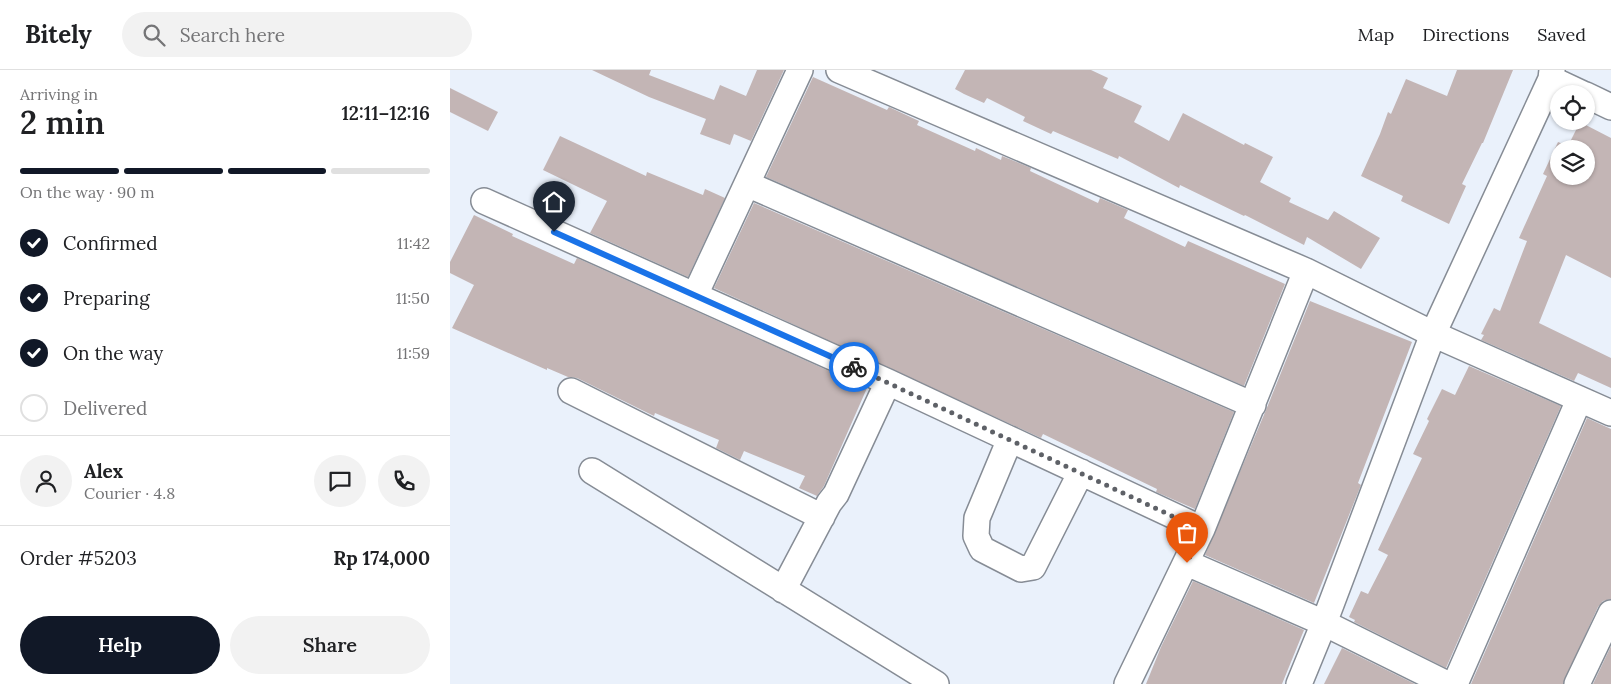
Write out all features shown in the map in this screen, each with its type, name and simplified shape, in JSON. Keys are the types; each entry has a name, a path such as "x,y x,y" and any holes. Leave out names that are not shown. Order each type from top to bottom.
{"street":[{"path":"695,295 800,70"},
{"path":"839,70 1306,271 1433,334 1611,413"},
{"path":"1299,684 1324,623 1433,334 1552,74 1570,85"},
{"path":"1595,99 1611,107"},
{"path":"747,184 1253,405"},
{"path":"484,201 888,382 1202,530"},
{"path":"1127,684 1202,530 1306,271"},
{"path":"783,590 822,516 836,494 888,382"},
{"path":"570,391 822,516"},
{"path":"1455,684 1579,400"},
{"path":"1010,439 977,518 976,536 982,549 1021,569 1033,567 1081,472"},
{"path":"592,471 936,684"},
{"path":"1187,563 1324,623 1447,684"},
{"path":"1577,684 1611,613"}],"building":[{"path":"592,70 651,70 649,75 714,100 720,85 746,96 757,70 784,70 751,141 734,134 730,145 700,134 706,119 649,97"},
{"path":"965,70 1091,70 1108,78 1103,88 1142,106 1134,122 1169,141 1183,113 1244,145 1245,143 1273,157 1260,182 1291,198 1289,202 1328,220 1334,211 1380,238 1361,269 1307,237 1304,245 1180,185 1179,188 1119,156 1118,159 1053,131 1051,134 1023,121 1025,117 987,98 984,103 964,94 955,89"},
{"path":"1457,70 1513,70 1483,143 1462,184 1466,186 1449,224 1401,201 1403,196 1361,176 1388,112 1391,114 1406,79 1447,96"},
{"path":"813,77 887,110 889,107 919,121 917,125 975,151 976,148 1001,160 1002,156 1031,168 1030,171 1098,203 1100,198 1128,210 1124,218 1185,247 1188,241 1285,284 1244,386 766,177"},
{"path":"450,88 498,112 488,131 450,112"},
{"path":"1576,130 1595,130 1611,138 1611,278 1566,255 1539,323 1611,358 1611,388 1578,373 1574,381 1481,340 1484,335 1481,334 1494,308 1500,311 1527,241 1519,238 1547,176 1543,174 1550,159 1550,185 1595,185 1595,140 1571,140"},
{"path":"560,136 646,176 647,172 703,195 705,189 725,198 688,277 590,233 607,201 543,170"},
{"path":"754,203 1234,412 1195,509 1156,492 1157,489 1043,434 1041,438 714,288"},
{"path":"474,215 513,234 512,236 574,264 577,258 867,388 824,486 817,496 799,488 805,476 744,451 740,460 716,448 719,440 655,413 654,416 577,378 568,377 547,368 547,370 452,328 474,285 450,273 450,262"},
{"path":"1310,301 1412,342 1358,483 1361,485 1314,603 1205,555"},
{"path":"1469,366 1561,406 1446,668 1354,622 1355,620 1349,617 1361,591 1368,594 1388,555 1378,550 1422,458 1413,454 1429,421 1427,419 1442,389 1455,395"},
{"path":"1587,418 1611,429 1611,599 1603,601 1598,607 1563,684 1471,684"},
{"path":"1193,581 1304,630 1282,684 1146,684 1161,647"},
{"path":"1611,646 1611,684 1593,684"},
{"path":"1342,648 1415,684 1324,684"}],"way so far":[{"path":"854,367 1202,530 1187,563"}],"route":[{"path":"554,232 854,367"}]}
